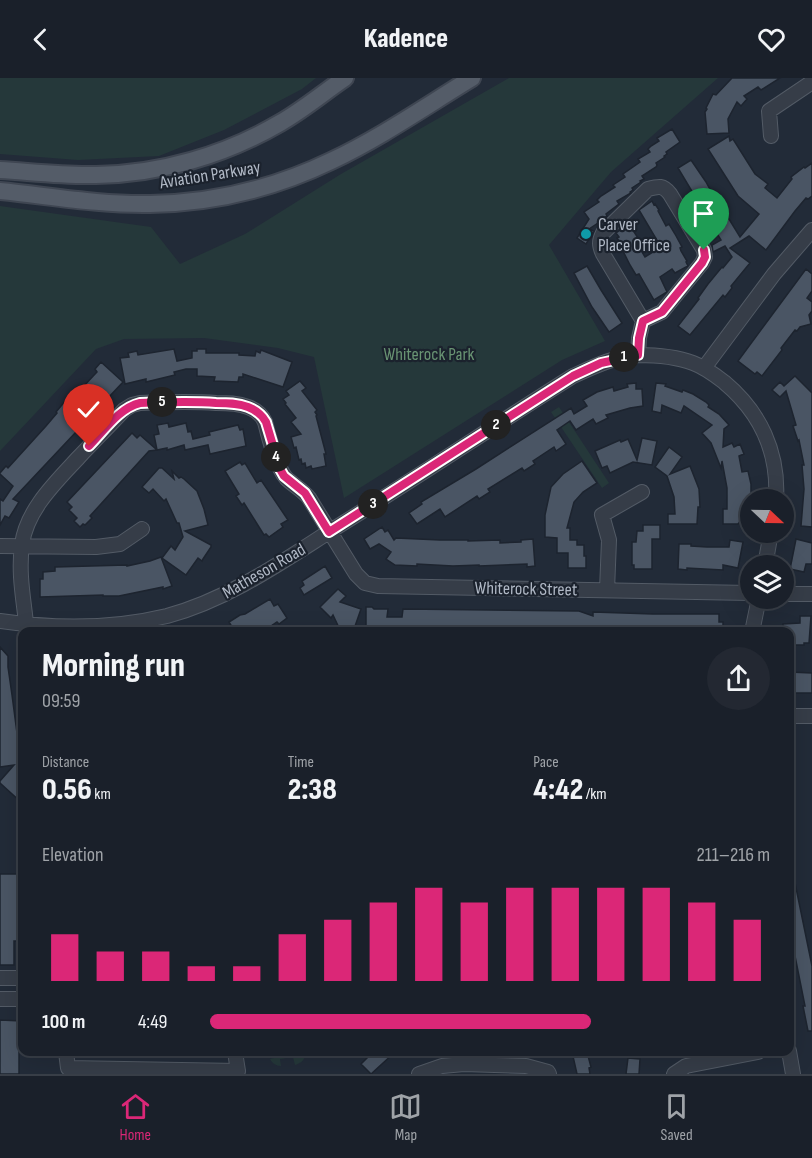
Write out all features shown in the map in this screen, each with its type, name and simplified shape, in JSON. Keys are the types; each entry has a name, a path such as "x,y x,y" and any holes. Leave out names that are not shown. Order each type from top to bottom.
{"main road":[{"name":"Aviation Parkway","path":"0,170 98,175 147,170 194,160 231,148 269,129 345,78"},
{"name":"Aviation Parkway","path":"0,191 149,204 196,200 244,192 273,184 344,154 472,78"}],"street":[{"path":"771,136 769,111 812,82"},
{"path":"638,355 643,321 603,254 599,240 603,233 648,189 665,188 704,250 705,257 662,312 643,321"},
{"path":"704,368 774,274 812,230"},
{"name":"Matheson Road","path":"110,627 169,615 228,593 329,532 573,376 601,363 638,355 684,360 704,368 731,388 747,404 764,432 772,454 777,489"},
{"name":"Whiterock Street","path":"27,627 20,582 22,546 34,511 49,491 124,410 140,403 196,401 236,404 256,411 266,422 284,476 305,493 356,574 365,583 378,586 740,593"},
{"path":"608,590 609,540 602,515 642,492"},
{"path":"0,546 96,547 120,544 141,529"},
{"path":"794,594 812,594"},
{"path":"753,627 757,609"},
{"name":"Matheson Road","path":"4,622 23,627"},
{"name":"Matheson Road","path":"46,627 76,627"},
{"path":"794,716 812,716"},
{"path":"0,978 18,978"},
{"path":"0,999 18,999"},
{"path":"66,1056 68,1068 238,1071 236,1056"},
{"path":"674,1074 686,1066 737,1056"},
{"path":"790,1056 793,1074"},
{"path":"419,1074 442,1066 464,1064 526,1066 549,1074"}],"green space":[{"path":"0,78 316,78 302,89 224,130 159,156 78,160 0,154"},
{"name":"Whiterock Park","path":"509,78 718,78 611,172 549,245 605,341 562,360 344,498 314,357 278,348 204,338 124,339 96,349 0,451 0,206 151,227 180,264 245,234 341,174"},
{"path":"559,407 609,483 602,488 551,412"},
{"path":"305,1056 295,1065 293,1057 280,1059 281,1066 274,1064 270,1059 278,1057"}],"building":[{"path":"732,78 780,78 761,90 758,87 744,96 747,99 741,106 737,102 728,119 729,133 707,134 706,108 713,94 716,95"},
{"path":"672,129 680,142 666,152 665,157 656,163 656,167 642,176 644,179 632,188 631,193 617,201 619,204 606,214 604,219 589,229 594,231 586,244 577,238 589,219 584,212 615,187 613,185 625,177 623,174 640,162 638,159 650,152 648,149 659,141 657,138"},
{"path":"729,136 730,141 733,139 755,174 768,184 765,188 777,198 792,179 791,177 812,163 812,196 806,198 766,250 749,236 730,248 750,263 725,297 723,295 690,335 678,326 708,284 732,257 725,246 713,252 712,245 721,240 678,168 691,160 740,237 759,214 738,196 708,149"},
{"path":"652,201 666,226 669,224 675,234 688,266 675,273 672,269 660,277 667,292 654,300 639,274 636,275 630,265 616,233 629,224 638,238 635,240 645,257 661,247 639,210"},
{"path":"587,266 622,323 609,332 592,307 574,273"},
{"path":"806,269 812,274 812,291 807,298 812,302 812,311 809,315 811,324 795,330 762,376 757,372 755,374 738,361"},
{"path":"174,349 177,361 192,358 192,351 206,349 206,353 239,353 239,355 255,356 256,351 260,353 261,350 292,362 283,387 243,374 243,377 239,377 238,382 214,381 215,377 197,376 197,369 174,372 175,375 146,382 146,379 125,384 120,358 129,357 128,353 137,351 138,355"},
{"path":"101,362 123,382 13,499 19,502 9,518 5,516 0,525 0,499 3,501 13,486 0,473 6,466 8,468 46,426 71,394 80,390 97,372 95,369"},
{"path":"795,376 812,393 812,527 801,526 804,489 802,465 804,465 799,440 793,426 796,425 786,391 780,397 772,390 780,382 784,386"},
{"path":"300,381 306,388 302,391 317,410 315,412 326,454 324,454 326,466 306,468 305,463 302,464 301,459 299,460 296,447 294,448 291,437 301,434 291,422 296,418 283,399 289,395 286,391"},
{"path":"636,383 636,389 642,389 643,406 606,415 608,418 596,424 593,419 576,430 570,421 557,430 566,444 556,451 554,447 533,461 535,464 524,471 522,468 488,489 490,492 479,499 477,496 445,517 440,509 417,524 409,513 422,504 421,502 571,408 574,414 587,406 583,400 597,392 613,387 614,391 628,387 627,384"},
{"path":"656,383 666,384 665,386 682,392 683,390 706,402 708,407 719,414 729,425 724,429 723,447 732,443 734,447 740,444 744,454 739,456 742,472 748,471 751,484 751,489 740,489 740,522 738,524 723,524 723,509 727,509 727,488 722,461 721,468 711,443 702,433 712,425 684,406 681,413 662,405 661,413 652,411"},
{"path":"168,423 169,427 186,423 193,439 210,435 209,432 238,425 240,430 243,429 246,446 210,454 208,445 185,450 184,445 167,450 167,448 157,450 154,435 159,434 157,425"},
{"path":"132,433 137,438 140,435 157,450 149,451 90,516 92,518 80,527 74,521 77,518 69,510 72,507 67,502"},
{"path":"642,438 657,441 652,465 633,462 610,473 607,466 602,468 595,451 628,439 637,460"},
{"path":"669,447 682,457 670,474 690,466 699,489 700,507 698,507 697,524 668,524 668,514 675,514 674,497 667,476 655,467"},
{"path":"582,461 597,483 583,492 574,502 567,528 570,528 570,540 577,540 577,545 584,545 586,568 568,568 568,553 557,553 557,538 545,537 545,515 551,487 563,474"},
{"path":"240,462 242,465 245,463 257,483 261,480 288,520 281,524 283,527 269,537 264,535 244,503 242,505 236,496 239,494 225,471"},
{"path":"159,468 174,479 172,471 179,478 184,479 197,491 204,509 208,525 185,531 211,547 202,561 198,558 186,575 162,558 171,546 175,550 183,537 179,523 166,499 164,501 153,489 149,493 142,487"},
{"path":"643,525 660,525 660,539 652,539 652,569 634,569 632,542 636,542 637,531 643,531"},
{"path":"382,527 385,532 388,530 394,540 396,538 500,540 500,543 533,539 535,566 527,567 527,564 395,565 386,559 391,552 379,544 370,549 364,539"},
{"path":"796,539 812,543 812,564 806,564 804,572 794,570 793,555"},
{"path":"730,540 743,543 738,568 723,565 723,570 678,569 679,544 729,547"},
{"path":"161,557 172,586 119,596 40,597 40,579 43,579 43,572 55,571 55,567 127,566"},
{"path":"325,566 332,578 304,595 300,588 304,585 302,581"},
{"path":"338,589 346,596 340,602 361,609 355,627 339,627 333,615 331,618 320,607"},
{"path":"270,599 274,606 278,604 287,618 270,627 232,627 229,622"},
{"path":"366,607 388,609 387,617 402,617 403,609 579,611 593,616 593,612 719,614 719,622 723,622 723,627 366,627"},
{"path":"800,616 811,616 809,643 794,645 794,627 783,627 783,624 800,623"},
{"path":"0,647 8,656 18,733 18,799 0,783 14,765 0,767"},
{"path":"794,672 812,673 812,693 794,693"},
{"path":"0,874 18,874 18,941 14,941 14,965 0,965"},
{"path":"794,878 812,966 812,1031 808,1031 803,1006 805,1006 794,951"},
{"path":"0,1020 18,1021 19,1074 0,1074"},
{"path":"369,1056 391,1056 371,1074 361,1064"},
{"path":"573,1056 588,1056 590,1074 577,1074"},
{"path":"628,1058 640,1059 639,1074 626,1074"}],"place":[{"name":"Carver Place Office","path":"586,234"}],"route":[{"path":"89,446 124,410 140,403 196,401 249,407 266,422 284,476 305,493 329,532 573,376 601,363 638,355 643,321 662,312 702,263 705,257 704,250"}]}
